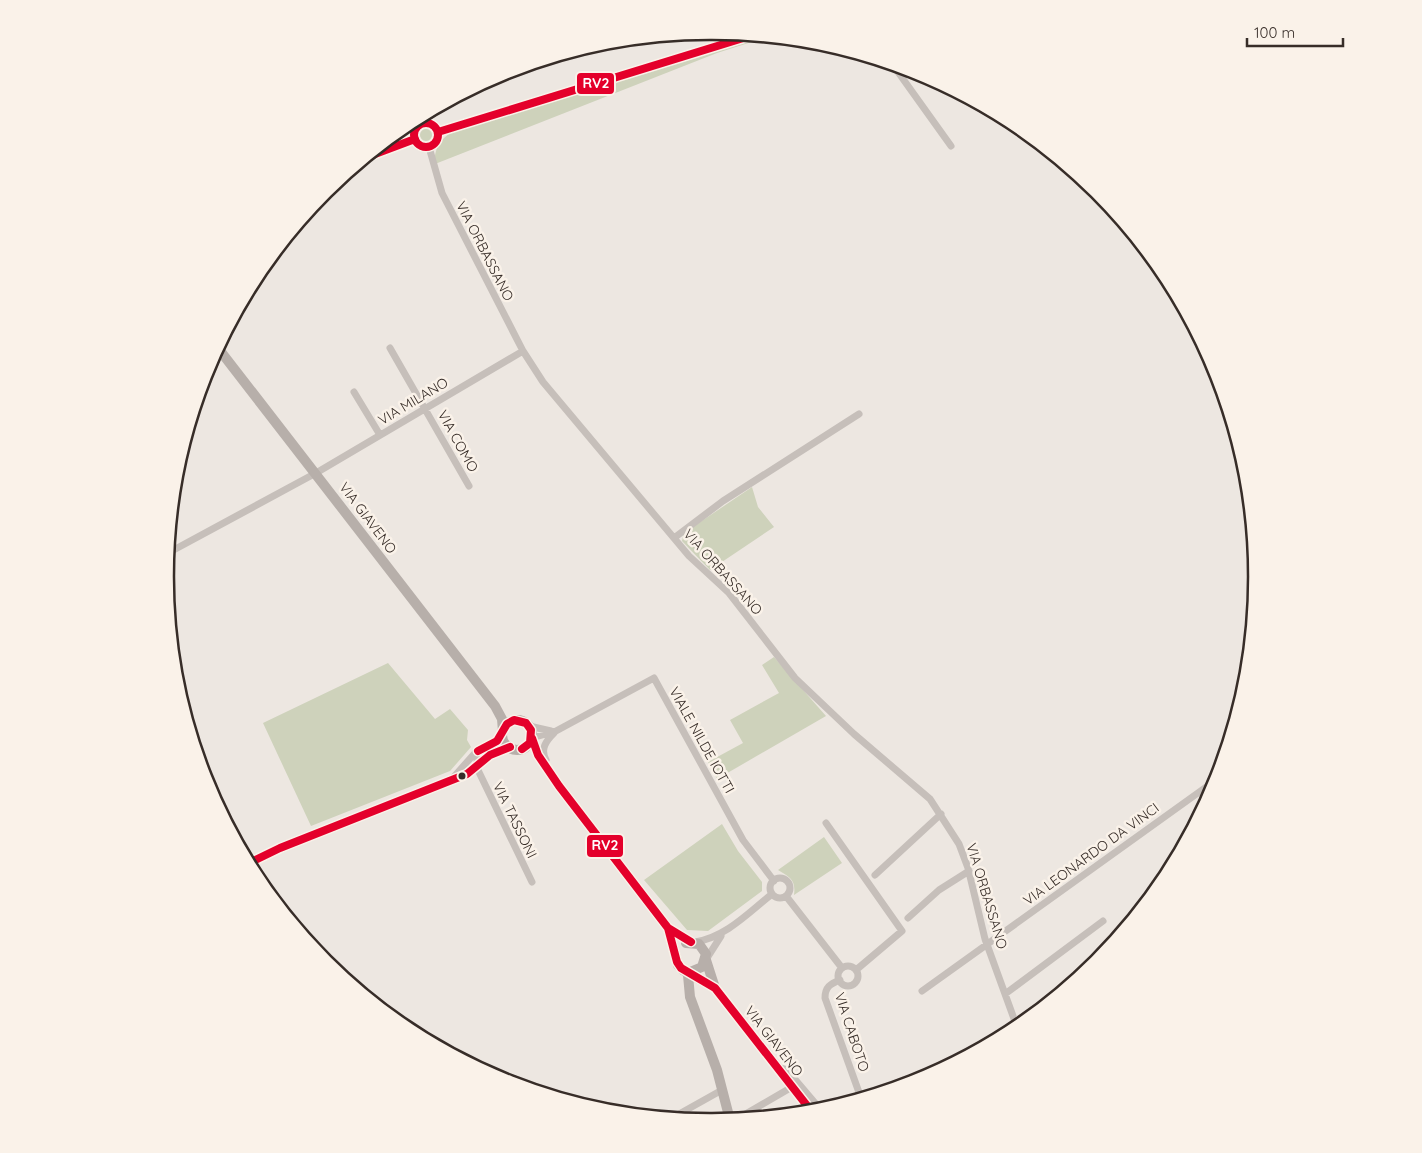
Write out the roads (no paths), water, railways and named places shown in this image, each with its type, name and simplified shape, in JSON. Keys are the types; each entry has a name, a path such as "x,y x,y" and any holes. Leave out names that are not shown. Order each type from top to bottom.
{"main road":[{"name":"VIA GIAVENO","path":"223,354 495,706 502,719 504,742 531,757 558,786"},
{"name":"VIA GIAVENO","path":"495,706 529,726 538,755 558,786 668,928 702,947 715,988 806,1104"},
{"path":"503,732 511,722 518,720"},
{"path":"513,748 526,746 532,738"},
{"name":"VIA GIAVENO","path":"668,928 678,965 715,988"},
{"path":"676,955 680,947 691,942"},
{"path":"706,960 701,969 688,972 690,997 728,1113"}],"street":[{"path":"438,132 738,41"},
{"path":"899,74 950,146"},
{"path":"417,128 415,139 419,144 429,147 438,139 438,132 430,124 425,123"},
{"path":"385,150 415,139"},
{"name":"VIA ORBASSANO","path":"429,147 442,193 523,351 543,382 689,556 729,593 796,678 854,734 918,786 941,814 959,844 987,944 1014,1019"},
{"name":"VIA COMO","path":"390,348 469,486"},
{"name":"VIA MILANO","path":"176,549 316,473 523,351"},
{"path":"354,392 380,435"},
{"path":"674,538 730,496 859,414"},
{"name":"VIALE NILDE IOTTI","path":"556,731 654,678 743,840 774,881 781,879 788,883 790,889 786,896 842,968"},
{"path":"529,726 556,731"},
{"path":"532,738 556,731"},
{"name":"VIA GIAVENO","path":"556,731 548,739 542,751 558,786"},
{"path":"477,768 477,761 486,748 503,732"},
{"path":"451,780 475,753 486,748"},
{"path":"255,860 280,848 451,780 477,768 489,754 513,748"},
{"name":"VIA TASSONI","path":"477,768 532,882"},
{"name":"VIA LEONARDO DA VINCI","path":"922,991 1204,789"},
{"path":"875,875 941,814"},
{"path":"826,823 902,932 856,970"},
{"path":"908,918 939,890 968,871"},
{"path":"774,881 770,888 772,894 779,898 786,896"},
{"path":"706,960 711,949 725,932 772,894"},
{"path":"1005,994 1103,921"},
{"path":"691,942 705,940 725,932"},
{"path":"848,966 856,970 858,976 854,983 846,985 840,980 839,973 842,968 848,966"},
{"name":"VIA CABOTO","path":"840,980 831,983 826,990 825,998 859,1092"},
{"path":"777,1067 787,1070 815,1103"},
{"path":"750,1112 792,1087"},
{"path":"682,1112 722,1090"}]}
